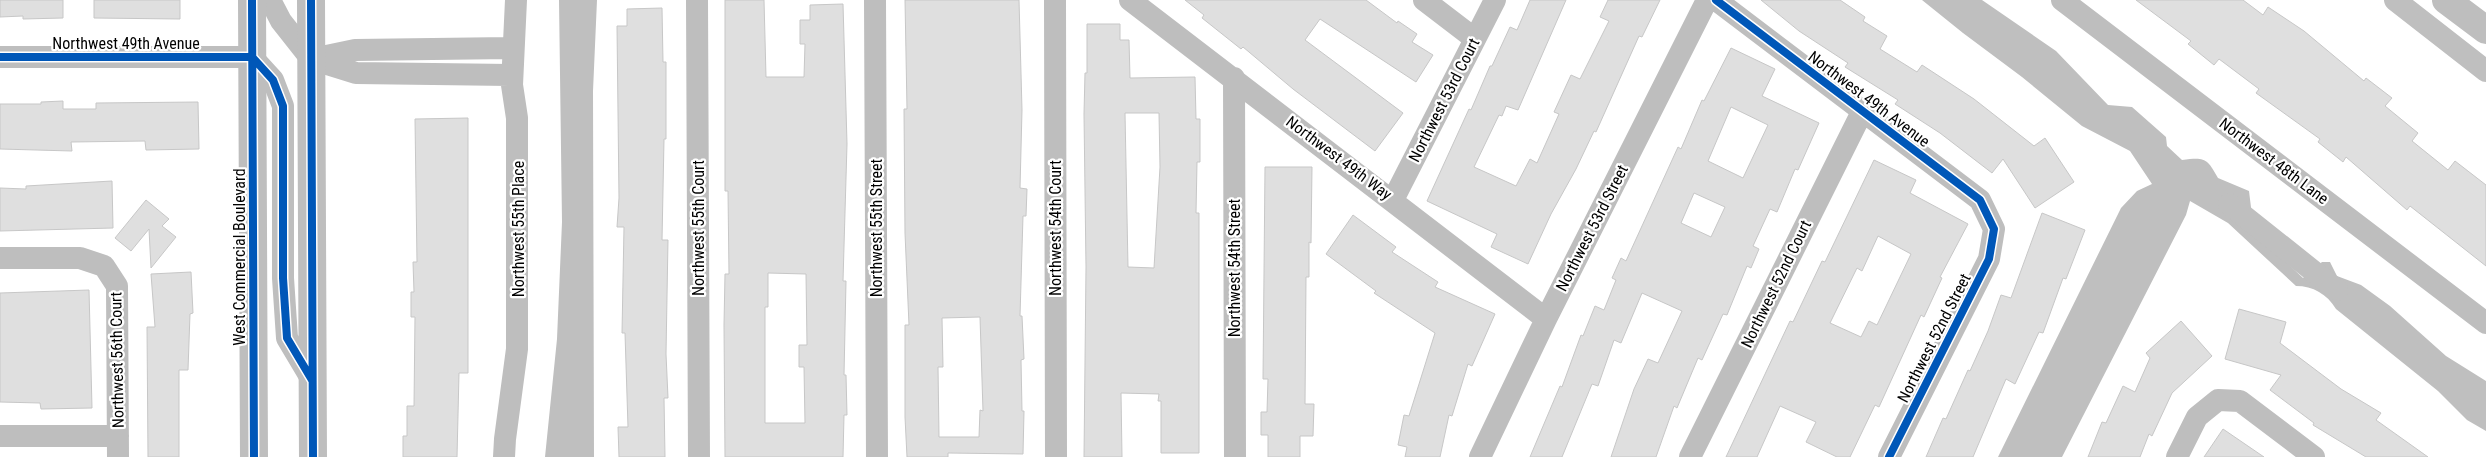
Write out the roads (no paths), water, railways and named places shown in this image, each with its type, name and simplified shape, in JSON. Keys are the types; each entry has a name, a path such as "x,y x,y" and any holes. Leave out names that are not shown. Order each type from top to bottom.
{"highway":[{"name":"West Commercial Boulevard","path":"252,0 254,457"},
{"path":"311,0 313,457"},
{"path":"2446,0 2486,30"}],"street":[{"path":"270,0 281,21 311,59 356,73 512,75"},
{"name":"Northwest 55th Place","path":"504,457 507,420 516,368 518,315 518,118 512,75 516,0"},
{"name":"Northwest 55th Court","path":"697,0 698,457"},
{"name":"Northwest 55th Street","path":"875,0 877,457"},
{"name":"Northwest 54th Court","path":"1055,0 1056,457"},
{"name":"Northwest 49th Way","path":"1130,0 1546,319"},
{"path":"1424,0 1475,39"},
{"name":"Northwest 53rd Court","path":"1393,200 1495,0"},
{"name":"Northwest 53rd Street","path":"1480,457 1546,319 1707,0"},
{"name":"Northwest 49th Avenue","path":"1716,0 1980,200 1994,229"},
{"name":"Northwest 48th Lane","path":"2062,0 2486,323"},
{"path":"311,59 354,50 512,48"},
{"name":"Northwest 49th Avenue","path":"0,57 252,57"},
{"path":"252,57 273,80 283,106 283,278 287,338 312,380"},
{"name":"Northwest 54th Street","path":"1234,78 1235,457"},
{"name":"Northwest 52nd Court","path":"1690,457 1862,112"},
{"name":"Northwest 52nd Street","path":"1889,457 1989,259 1994,229"},
{"name":"Northwest 56th Court","path":"0,258 80,258 104,266 117,286 118,447"},
{"path":"2177,457 2198,417 2218,400 2240,401 2314,457"},
{"path":"0,436 118,447"}],"waterway":[{"path":"2395,0 2486,71"},
{"path":"2229,204 2337,290"}]}
